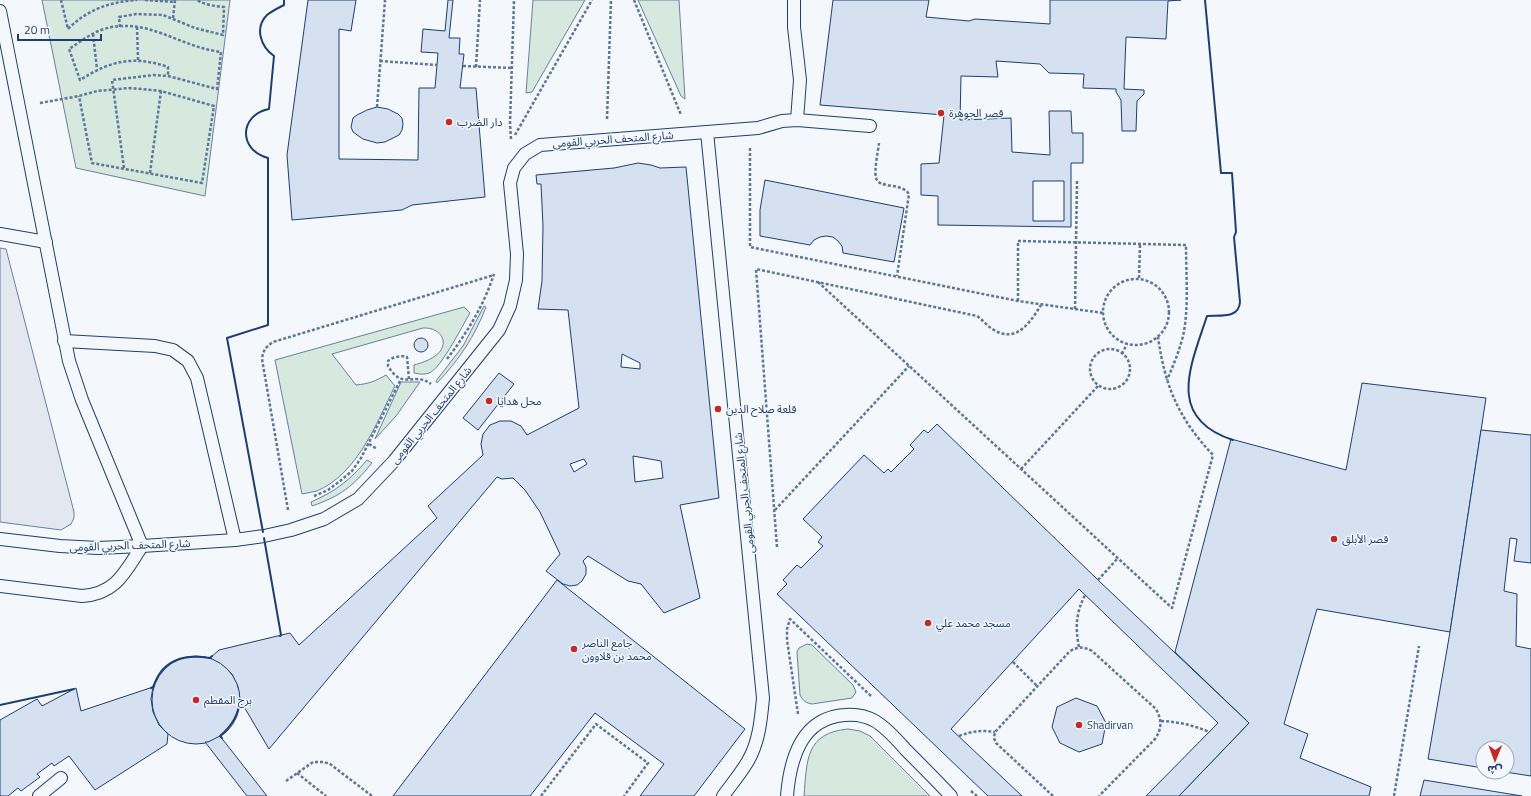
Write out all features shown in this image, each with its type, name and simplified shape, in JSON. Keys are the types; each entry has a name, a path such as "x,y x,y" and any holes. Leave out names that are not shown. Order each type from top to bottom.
{"lane":[{"path":"794,0 795,33 800,80 797,120"},
{"path":"0,11 69,361 82,400 142,546 120,579 103,592 93,596 0,586"},
{"name":"شارع المتحف الحربي القومى","path":"0,539 60,546 98,548 235,540 291,530 324,519 358,499 394,461 499,330 510,306 516,280 517,254 510,197 510,182 514,168 525,154 540,145 750,129 766,127 782,121 797,120 870,126"},
{"name":"شارع المتحف الحربي القومى","path":"707,132 763,698 761,724 754,749 748,762 723,796"},
{"path":"0,234 46,242"},
{"path":"64,341 155,346 173,350 188,361 197,378 235,540"},
{"path":"787,796 794,754 801,740 818,723 835,716 855,714 874,720 892,734 951,796"},
{"path":"39,796 61,778"}],"path":[{"path":"62,0 68,29 79,18 112,2 137,0"},
{"path":"145,0 175,1 173,18"},
{"path":"120,26 119,17 136,14 163,15 195,28 223,35 224,7 202,3 197,0"},
{"path":"377,107 385,0"},
{"path":"476,67 480,0"},
{"path":"514,0 510,124 511,142 592,0"},
{"path":"607,140 611,0"},
{"path":"634,0 689,134"},
{"path":"124,168 112,80 154,75 168,76 217,89 221,52 203,48 163,32 137,27 120,26 104,28 93,33 69,49 80,80 97,69 109,64 138,60 168,67 168,76"},
{"path":"137,27 138,60"},
{"path":"93,33 97,69"},
{"path":"380,62 437,65"},
{"path":"463,66 512,68"},
{"path":"113,88 161,91 214,106 202,183 92,163 79,96 113,88"},
{"path":"150,173 161,91"},
{"path":"870,126 874,126 880,132 876,174 878,181 881,184 906,189 908,194 909,200 898,276"},
{"path":"750,129 750,246 1018,301 1103,313"},
{"path":"1075,309 1078,180"},
{"path":"1018,301 1018,241 1186,245 1183,335 1177,358 1166,380"},
{"path":"1139,278 1140,244"},
{"path":"446,360 462,338 479,310 494,275 495,269"},
{"path":"777,547 756,269 976,316 994,330 1002,333 1010,334 1025,328 1041,305"},
{"path":"291,530 262,359 263,352 267,346 273,342 494,275"},
{"path":"1139,278 1155,284 1166,296 1170,307 1170,318 1166,329 1158,338 1149,343 1138,345 1127,344 1117,340 1105,323 1103,313 1104,302 1110,292 1118,284 1128,279 1139,278"},
{"path":"818,282 1172,608 1213,455 1198,439 1185,420 1175,401 1166,380 1158,338"},
{"path":"1122,354 1127,344"},
{"path":"1107,350 1115,350 1122,354 1130,366 1126,381 1113,389 1106,389 1098,386 1090,373 1090,364 1094,358 1100,352 1107,350"},
{"path":"409,379 408,359 404,356 390,359 387,363 392,373 396,377 401,379 409,379 423,379 429,382 444,398"},
{"path":"775,511 909,366"},
{"path":"314,496 328,490 352,471 361,458 401,379"},
{"path":"424,388 429,382"},
{"path":"1021,469 1098,386"},
{"path":"376,449 380,444"},
{"path":"1098,580 1118,558"},
{"path":"1079,647 1076,634 1076,620 1079,607 1085,594"},
{"path":"1394,796 1419,646"},
{"path":"1053,796 996,743 994,738 995,732 1070,651 1079,647 1092,651 1156,710 1161,721 1161,728 1156,739 1099,796"},
{"path":"1013,662 1037,686"},
{"path":"1161,721 1193,725 1209,732"},
{"path":"541,796 596,724 648,763 624,796"},
{"path":"959,736 970,732 983,730 995,732"},
{"path":"286,781 313,762 324,762 330,764 372,796"},
{"path":"297,773 326,796"}],"shaded area":[{"path":"42,0 230,0 205,196 76,168"},
{"path":"533,0 585,0 532,92 526,93"},
{"path":"638,0 679,0 685,99 681,96"},
{"path":"0,248 6,249 74,512 74,518 71,524 61,530 0,522"},
{"path":"484,306 486,307 482,318 471,338 452,366 437,383 436,381 463,346"},
{"path":"464,307 470,313 445,356 434,370 429,373 414,373 414,365 432,358 440,352 443,347 442,338 435,330 430,328 423,328 332,354 356,385 372,382 386,375 395,386 373,431 355,460 331,483 317,491 302,494 275,360"},
{"path":"401,382 420,382 396,416 375,439"},
{"path":"367,460 372,463 352,484 339,494 312,506 311,502 328,494 342,484"},
{"path":"807,644 812,645 853,685 856,692 852,698 812,704 802,699 800,695 797,652 799,648"},
{"path":"848,729 860,731 870,736 930,796 804,796 808,760 816,743 823,736"}],"building":[{"name":"دار الضرب","path":"308,0 356,0 351,31 339,29 339,159 418,160 419,88 435,88 438,53 421,52 423,29 445,31 448,0 453,0 449,38 460,38 459,54 464,54 460,88 476,88 485,197 412,205 402,210 292,220 287,155"},
{"name":"قصر الجوهرة","path":"833,0 929,0 926,17 969,21 975,19 1050,24 1050,0 1181,0 1168,1 1166,39 1126,37 1124,89 1144,90 1144,94 1137,101 1136,131 1122,131 1121,100 1116,92 1116,89 1083,88 1084,74 1049,73 1040,64 996,61 998,77 961,76 960,120 1011,118 1012,152 1050,155 1049,111 1071,111 1072,133 1083,133 1083,163 1071,163 1071,227 938,225 938,196 921,195 921,164 939,163 944,115 820,105","holes":["1033,181 1064,181 1064,221 1033,221"]},
{"path":"377,107 388,109 398,114 402,118 403,124 399,135 385,142 377,143 363,139 353,132 351,127 353,118 367,110"},
{"path":"638,163 660,168 686,167 719,498 680,505 700,598 664,613 641,584 628,581 588,556 583,561 586,567 586,574 582,581 577,585 570,586 563,584 546,571 560,554 540,512 525,490 513,478 502,479 497,477 269,749 240,700 238,687 232,674 222,665 210,658 219,650 290,633 299,645 437,518 428,506 483,455 481,444 483,434 490,425 500,421 511,421 521,426 527,435 579,408 568,310 538,309 542,281 543,226 541,184 537,184 536,175 614,168","holes":["622,354 640,363 640,369 621,367","633,456 661,461 663,478 635,482","584,459 587,464 574,472 570,464"]},
{"path":"765,180 904,208 894,262 843,253 842,246 833,237 820,237 814,240 810,245 760,236 760,210"},
{"path":"418,338 424,338 428,342 428,348 424,352 418,352 414,348 414,342"},
{"name":"محل هدايا","path":"499,373 514,384 478,430 463,418"},
{"name":"قصر الأبلق","path":"1362,383 1486,398 1450,632 1317,609 1284,724 1308,734 1300,758 1371,787 1369,796 1179,796 1249,723 1175,652 1231,439 1346,470"},
{"name":"مسجد محمد علي","path":"937,424 1098,580 1249,723 1179,796 1146,796 1218,723 1079,589 951,729 1022,796 988,796 777,594 787,584 783,580 797,565 801,568 823,546 818,542 822,537 803,519 864,455 884,473 888,469 891,472 914,449 910,445 924,430 928,433"},
{"path":"1481,430 1531,435 1531,563 1514,561 1517,539 1510,538 1504,591 1517,594 1516,646 1531,649 1531,776 1515,774 1515,740 1475,740 1475,767 1428,759 1450,632"},
{"name":"جامع الناصر محمد بن قلاوون","path":"557,580 745,729 694,796 640,796 664,764 595,713 530,796 393,796"},
{"name":"برج المقطم","path":"196,656 213,660 227,669 236,683 240,700 236,717 227,731 213,740 196,744 179,740 165,731 156,717 152,700 156,683 165,669 179,660"},
{"path":"153,687 151,699 153,712 159,725 168,734 167,744 95,790 69,756 54,766 52,763 37,774 40,777 21,791 18,788 8,796 0,796 0,720 37,699 42,706 76,688 81,711"},
{"name":"Shadirvan","path":"1076,698 1097,706 1106,723 1102,744 1079,752 1060,743 1052,727 1057,707"},
{"path":"220,736 267,796 247,796 205,742"},
{"path":"1424,780 1522,796 1420,796"}],"wall":[{"path":"263,532 227,338 268,325 268,158 258,154 251,148 247,141 246,133 252,118 259,112 269,109 274,56 266,48 260,31 263,20 267,15 284,5 284,0"},
{"path":"1205,0 1221,173 1232,173 1236,232 1234,237 1240,302 1239,307 1233,314 1223,316 1207,316 1190,371 1188,388 1191,404 1198,418 1212,430 1233,440"},
{"path":"264,538 280,636"},
{"path":"151,688 153,687 160,673 170,663 183,658 210,658 212,656"},
{"path":"0,705 74,689"},
{"path":"222,738 220,736 228,728 236,715 240,699"}],"place":[{"name":"قصر الجوهرة","path":"941,113"},
{"name":"دار الضرب","path":"449,122"},
{"name":"محل هدايا","path":"489,401"},
{"name":"قلعة صلاح الدين","path":"718,409"},
{"name":"قصر الأبلق","path":"1334,539"},
{"name":"مسجد محمد علي","path":"928,623"},
{"name":"جامع الناصر محمد بن قلاوون","path":"574,649"},
{"name":"برج المقطم","path":"196,700"},
{"name":"Shadirvan","path":"1079,725"}]}
